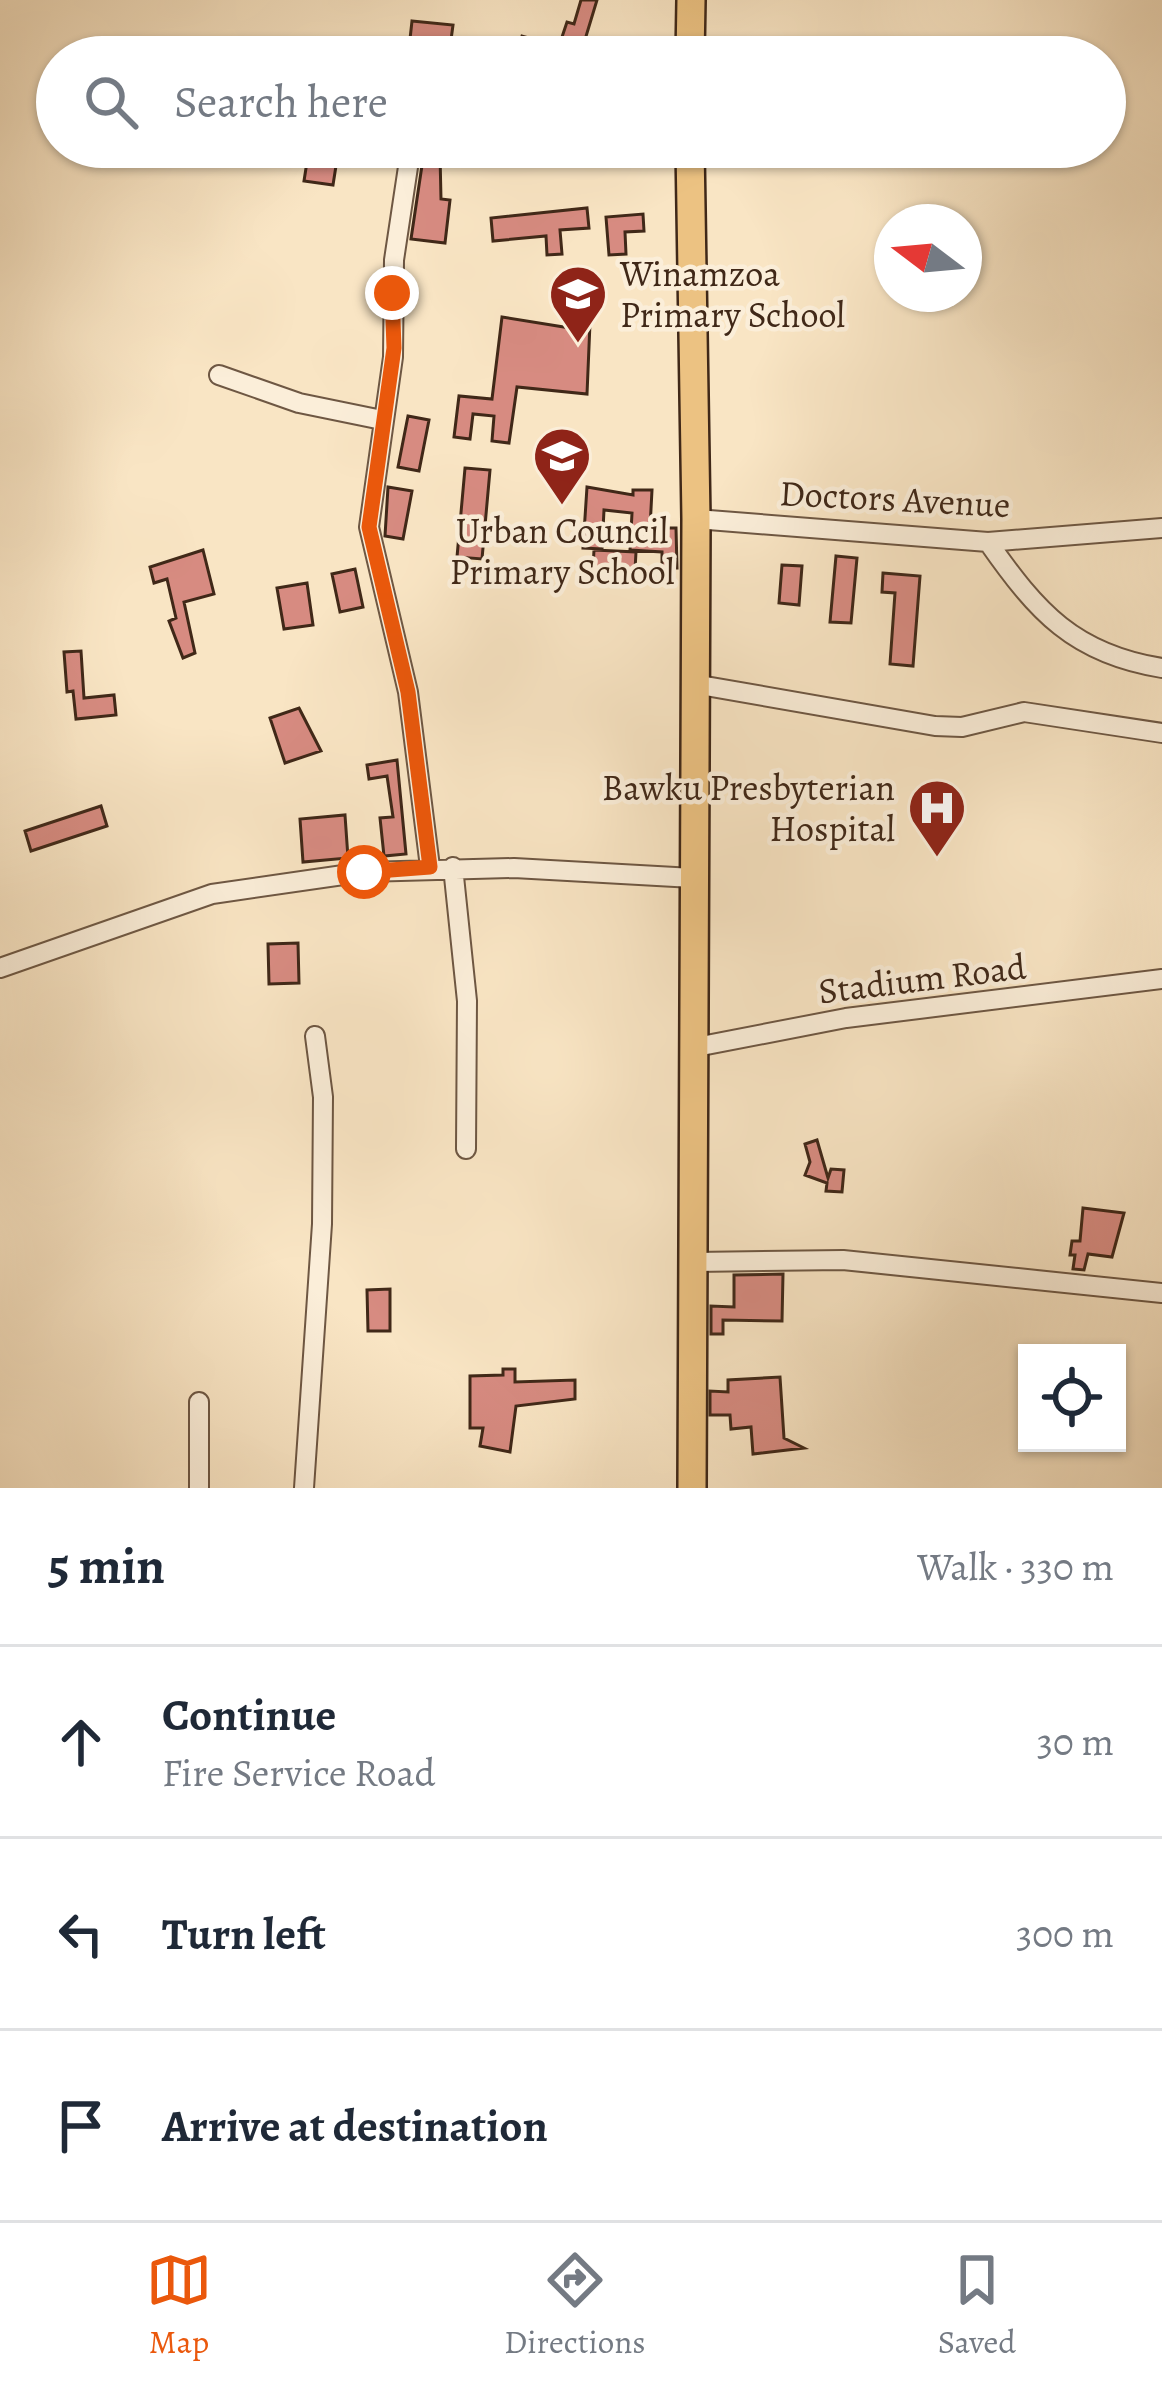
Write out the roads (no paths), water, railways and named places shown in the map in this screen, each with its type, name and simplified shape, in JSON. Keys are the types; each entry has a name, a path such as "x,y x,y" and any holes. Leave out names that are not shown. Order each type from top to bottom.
{"highway":[{"path":"690,36 691,0"},
{"path":"690,168 696,519 692,1488"}],"street":[{"path":"409,168 394,260 394,348 370,536 408,692 430,867"},
{"path":"219,375 299,403 382,420"},
{"name":"Doctors Avenue","path":"696,519 988,542 1162,528"},
{"path":"988,542 1022,590 1080,643 1108,656 1162,668"},
{"path":"694,684 935,726 962,727 1024,712 1162,733"},
{"path":"0,968 212,894 430,867 693,878"},
{"path":"453,867 467,1001 466,1149"},
{"name":"Stadium Road","path":"692,1048 846,1018 1162,979"},
{"path":"304,1488 308,1384 320,1280 323,1097 315,1036"},
{"path":"695,1262 843,1260 1162,1293"},
{"path":"199,1402 199,1488"}],"place":[{"name":"Winamzoa Primary School","path":"578,345"},
{"name":"Urban Council Primary School","path":"562,507"},
{"name":"Bawku Presbyterian Hospital","path":"937,859"}]}
